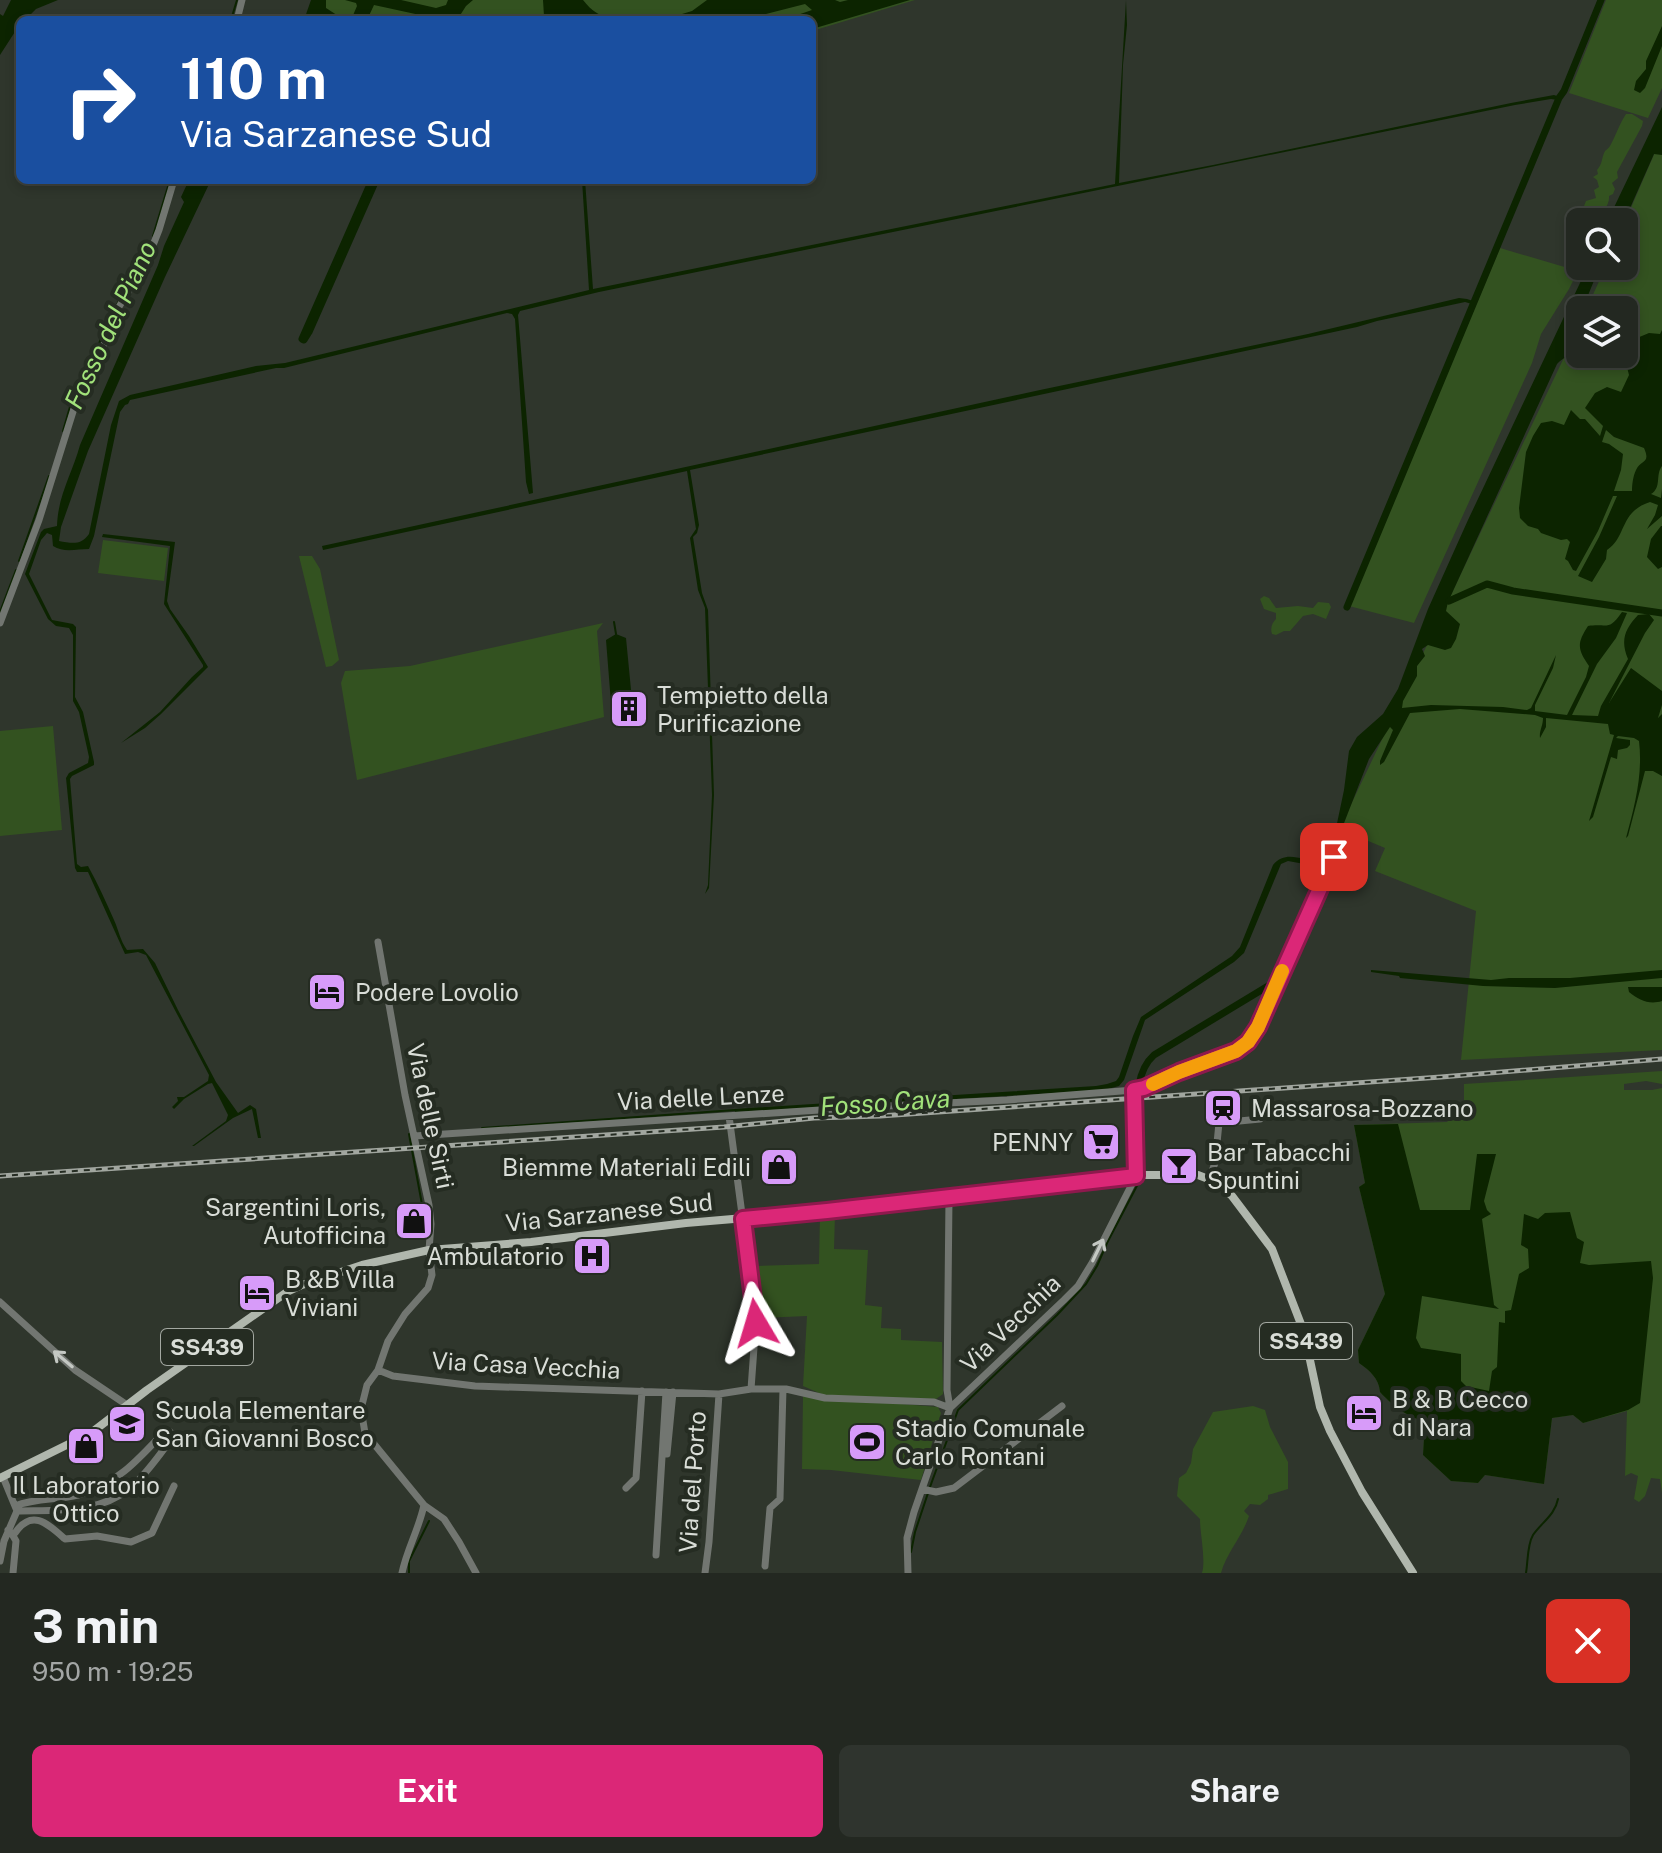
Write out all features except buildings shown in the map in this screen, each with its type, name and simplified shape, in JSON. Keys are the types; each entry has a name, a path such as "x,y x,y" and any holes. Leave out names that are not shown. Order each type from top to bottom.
{"main road":[{"name":"SS439","path":"1139,1176 1186,1174 1209,1179 1232,1196 1272,1249 1304,1332 1320,1407 1330,1431 1362,1492 1413,1573"},
{"name":"Via Sarzanese Sud","path":"2,1477 91,1433 287,1292 374,1262 429,1250 531,1242 1139,1176"}],"street":[{"path":"0,623 39,520 77,399 117,310 146,263 173,184"},
{"name":"Via delle Lenze","path":"413,1133 1007,1100 1144,1088 1236,1051 1248,1042 1258,1027 1334,857"},
{"name":"Via delle Sirti","path":"378,942 429,1205 432,1275 428,1288 388,1341 378,1370 367,1385 361,1409 365,1433 424,1505 444,1519 476,1573"},
{"path":"1134,1090 1139,1176"},
{"path":"729,1116 756,1320 751,1389"},
{"path":"1209,1179 1215,1163 1219,1123 1260,1119"},
{"name":"Via Vecchia","path":"950,1408 1078,1286 1139,1176"},
{"path":"908,1573 907,1538 926,1490 950,1408 947,1390 949,1198"},
{"path":"0,1302 75,1370 127,1405"},
{"name":"Via Casa Vecchia","path":"378,1370 393,1376 475,1386 719,1394 751,1389 783,1389 825,1398 934,1402 950,1408"},
{"path":"765,1566 770,1508 780,1499 783,1389"},
{"path":"626,1488 636,1478 642,1391"},
{"path":"666,1468 670,1392"},
{"path":"656,1555 670,1392"},
{"name":"Via del Porto","path":"705,1573 719,1394"},
{"path":"926,1490 936,1492 954,1488 1062,1406"},
{"path":"164,1432 170,1432 171,1440 141,1476 112,1500 86,1509 16,1509 26,1502 94,1490 112,1481 138,1460 164,1432"},
{"path":"0,1561 16,1509 2,1477"},
{"path":"10,1532 15,1533 28,1520 52,1527 65,1539 97,1536 131,1542 152,1533 174,1486"},
{"path":"402,1573 424,1505"},
{"path":"10,1532 16,1541 13,1573"}],"shaded area":[{"path":"321,0 915,0 816,30 816,16 317,16"},
{"path":"1606,0 1662,0 1662,88 1648,118 1569,93"},
{"path":"1626,114 1643,121 1617,172 1618,178 1612,183 1615,189 1606,208 1583,208 1586,201 1596,198 1594,190 1599,187 1593,177 1598,174 1605,151"},
{"path":"1662,136 1662,1050 1461,1060 1476,911 1375,871 1385,848 1342,830 1346,815 1566,353 1566,368 1638,368 1638,296 1592,296 1600,280 1638,280 1638,208 1631,208"},
{"path":"1500,248 1566,267 1566,280 1574,280 1541,334 1532,363 1414,623 1349,606"},
{"path":"103,540 168,548 164,581 98,573"},
{"path":"299,556 312,556 320,569 339,660 332,666 326,667"},
{"path":"1264,596 1276,608 1313,608 1318,602 1329,603 1331,607 1326,619 1313,614 1303,616 1290,631 1276,635 1271,630 1276,613 1264,609 1260,599"},
{"path":"603,623 597,631 604,717 357,780 341,683 345,671 410,666"},
{"path":"53,726 62,830 0,836 0,731"},
{"path":"1662,1071 1662,1084 1646,1081 1624,1084 1624,1090 1662,1088 1662,1493 1660,1479 1651,1478 1645,1496 1639,1502 1634,1499 1638,1476 1631,1473 1625,1476 1627,1411 1583,1423 1573,1415 1552,1418 1544,1484 1485,1475 1478,1483 1451,1481 1423,1455 1425,1422 1390,1402 1380,1392 1373,1375 1359,1363 1358,1350 1385,1294 1359,1187 1365,1183 1354,1125 1447,1122 1464,1104 1464,1084"},
{"path":"835,1214 834,1249 868,1250 865,1305 882,1307 881,1328 901,1329 901,1340 942,1342 943,1394 936,1399 826,1396 803,1386 807,1316 762,1318 756,1266 819,1264 820,1215"},
{"name":"Stadio Comunale Carlo Rontani","path":"803,1396 938,1407 941,1413 921,1480 802,1469"},
{"path":"1253,1406 1265,1410 1288,1462 1288,1489 1268,1495 1268,1499 1260,1505 1250,1504 1244,1511 1249,1516 1246,1524 1221,1573 1202,1573 1200,1519 1177,1496 1179,1478 1186,1473 1193,1449 1213,1412"}],"water":[{"path":"11,0 58,0 36,9 29,16 16,16 16,30 0,55 0,14 3,16"},
{"path":"311,0 326,0 326,8 338,16 305,16"},
{"path":"345,0 401,0 436,8 446,5 448,0 473,0 460,16 420,15 374,5 369,16 353,16 356,3"},
{"path":"543,0 583,0 602,16 571,16 544,16"},
{"path":"707,0 910,0 816,28 816,16 795,16 812,10 805,4 758,16 675,16 692,11"},
{"path":"1126,0 1119,183 1511,103 1554,95 1560,97 1558,100 1515,105 599,292 520,311 533,493 529,494 515,319 512,314 284,368 130,400 125,405 120,412 89,549 57,548 53,546 52,535 47,533 41,540 29,574 52,620 76,627 75,697 83,712 94,762 94,765 70,779 77,864 88,866 127,950 143,949 155,963 216,1082 238,1113 250,1105 256,1109 261,1138 258,1138 252,1109 192,1146 226,1121 228,1115 212,1083 184,1099 174,1109 172,1107 178,1101 177,1097 184,1097 208,1081 209,1075 146,955 138,952 125,954 88,872 77,872 75,868 66,778 69,773 88,763 89,757 79,712 73,701 73,635 69,628 56,626 48,619 25,574 41,532 57,526 63,494 80,445 184,202 181,197 187,184 209,184 88,451 59,541 79,542 89,534 111,425 119,401 130,395 256,366 285,363 589,290 582,184 585,184 593,289 1115,184"},
{"path":"1662,26 1662,46 1645,88 1640,93 1634,90 1636,81 1646,69 1646,61"},
{"path":"1662,107 1662,155 1654,154 1630,208 1614,208"},
{"path":"1581,280 1594,280 1588,296 1574,296"},
{"path":"1459,298 1473,301 1472,304 1465,302 690,470 699,525 693,537 702,593 708,610 714,795 709,888 705,894 712,795 705,608 698,590 690,538 696,529 687,471 323,550 322,546 1308,334"},
{"path":"1566,313 1566,358 1557,364 1448,602 1446,611 1460,624 1456,639 1451,648 1445,650 1428,645 1422,649 1425,656 1417,666 1417,676 1402,708 1431,705 1527,710 1531,708 1556,655 1535,711 1567,715 1589,666 1580,646 1584,632 1588,626 1610,624 1622,612 1627,613 1572,715 1598,716 1628,659 1624,646 1627,630 1638,615 1649,614 1654,620 1609,703 1631,668 1662,691 1658,718 1662,714 1662,776 1645,771 1626,838 1639,777 1639,741 1634,738 1616,738 1630,740 1630,745 1618,750 1617,759 1611,757 1593,817 1589,821 1614,735 1610,734 1608,724 1546,718 1546,727 1540,738 1543,718 1535,715 1460,709 1410,713 1384,762 1380,765 1393,730 1390,727 1369,759 1330,859 1321,867 1288,861 1281,864 1244,953 1145,1020 1124,1080 1119,1086 1104,1090 735,1112 734,1109 1096,1086 1116,1081 1141,1017 1232,956 1240,947 1273,865 1285,857 1325,860 1335,833 1349,751 1357,737 1383,714 1398,689 1428,609"},
{"path":"1662,330 1662,466 1656,488 1651,494 1661,498 1662,489 1662,516 1647,529 1658,505 1650,502 1633,512 1607,550 1606,559 1592,582 1578,576 1617,496 1613,496 1598,531 1576,571 1573,570 1565,559 1570,542 1567,539 1541,533 1520,518 1526,452 1541,423 1552,421 1564,425 1571,410 1580,419 1585,419 1600,436 1603,426 1585,408 1595,393 1607,387 1621,392 1629,375 1627,368 1638,368 1638,338 1649,333 1660,334","holes":["1606,430 1614,437 1644,448 1646,459 1635,472 1632,491 1614,491 1623,454 1602,442"]},
{"path":"1661,526 1662,567 1658,569 1647,557 1651,539"},
{"path":"103,534 175,542 167,601 208,667 145,728 121,743 160,712 203,665 164,604 170,546 102,537"},
{"path":"616,634 626,638 632,700 621,705 611,703 606,640"},
{"path":"1371,970 1491,980 1570,978 1662,970 1662,978 1555,988 1483,986 1400,978"},
{"path":"1628,987 1662,987 1662,1001 1640,999 1629,992"},
{"path":"1398,1124 1420,1210 1470,1210 1477,1154 1496,1154 1484,1201 1491,1214 1482,1219 1494,1305 1499,1309 1422,1296 1416,1338 1421,1348 1461,1354 1461,1381 1466,1386 1489,1391 1492,1371 1497,1367 1499,1322 1505,1323 1505,1311 1511,1310 1519,1274 1529,1268 1528,1249 1521,1245 1524,1214 1538,1219 1545,1213 1570,1212 1577,1238 1584,1242 1580,1263 1651,1261 1653,1278 1640,1403 1628,1410 1583,1423 1573,1415 1552,1418 1544,1484 1485,1475 1478,1483 1451,1481 1423,1455 1425,1422 1390,1402 1380,1392 1373,1375 1359,1363 1358,1350 1385,1294 1359,1187 1365,1183 1354,1125"}],"waterway":[{"name":"Fosso del Piano","path":"232,16 237,0"},
{"path":"1347,607 1601,0"},
{"name":"Fosso del Piano","path":"153,236 169,184"},
{"path":"370,184 304,340 374,184"},
{"name":"Fosso del Piano","path":"140,266 149,246"},
{"name":"Fosso del Piano","path":"94,358 107,321 133,278"},
{"name":"Fosso del Piano","path":"63,431 76,392"},
{"name":"Fosso del Piano","path":"19,561 49,476"},
{"name":"Fosso del Piano","path":"0,612 16,570"},
{"path":"1449,601 1487,584 1513,591 1662,613"},
{"path":"614,622 616,634"},
{"path":"1139,1085 1144,1068 1154,1055 1273,983"},
{"name":"Fosso Cava","path":"1140,1104 1141,1171"},
{"name":"Fosso Cava","path":"482,1128 735,1110"},
{"name":"Fosso Cava","path":"412,1134 409,1134 426,1226"},
{"name":"Fosso Cava","path":"930,1487 958,1410 1086,1284 1141,1178"},
{"name":"Fosso Cava","path":"911,1552 928,1493"},
{"path":"1526,1573 1531,1539 1551,1514 1558,1499"},
{"name":"Fosso Cava","path":"409,1573 409,1561 429,1521"}],"railway":[{"path":"0,1176 1441,1077 1662,1059"}],"slow traffic":[{"path":"1153,1084 1236,1051 1248,1042 1258,1027 1282,971"}],"place":[{"name":"Tempietto della Purificazione","path":"629,709"},
{"name":"Podere Lovolio","path":"327,992"},
{"name":"Massarosa-Bozzano","path":"1223,1108"},
{"name":"PENNY","path":"1101,1142"},
{"name":"Bar Tabacchi Spuntini","path":"1179,1166"},
{"name":"Biemme Materiali Edili","path":"779,1167"},
{"name":"Sargentini Loris, Autofficina","path":"414,1221"},
{"name":"Ambulatorio","path":"592,1256"},
{"name":"B &B Villa Viviani","path":"257,1293"},
{"name":"B & B Cecco di Nara","path":"1364,1413"},
{"name":"Scuola Elementare San Giovanni Bosco","path":"127,1424"},
{"name":"Stadio Comunale Carlo Rontani","path":"867,1442"},
{"name":"Il Laboratorio Ottico","path":"86,1446"}],"route":[{"path":"756,1323 743,1219 1136,1176 1134,1090 1236,1051 1248,1042 1258,1027 1334,857"}]}
